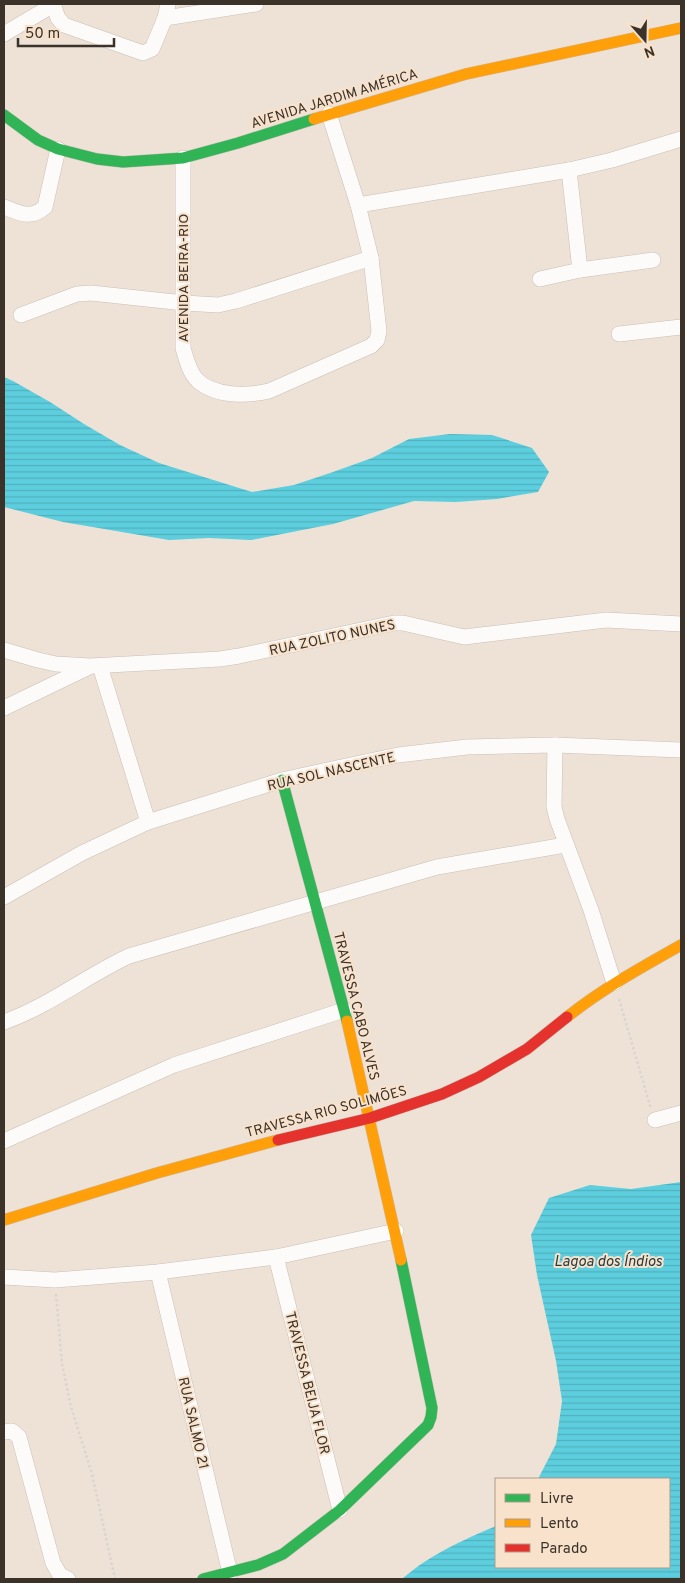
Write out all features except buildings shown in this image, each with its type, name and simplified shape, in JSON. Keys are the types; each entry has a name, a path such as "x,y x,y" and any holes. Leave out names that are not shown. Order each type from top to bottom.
{"street":[{"path":"4,34 53,4 58,18 64,25 143,53 152,48 167,11 256,4"},
{"name":"AVENIDA JARDIM AMÉRICA","path":"4,115 38,140 58,149 97,159 123,162 183,158 238,144 329,114 466,74 681,28"},
{"path":"21,315 76,294 91,292 218,305 371,258 358,205 329,114"},
{"path":"358,205 569,170 681,140"},
{"path":"4,207 27,215 40,211 45,207 58,149"},
{"name":"AVENIDA BEIRA-RIO","path":"183,158 183,348 197,380 210,388 229,393 252,394 269,390 371,346 377,340 379,331 371,258"},
{"path":"569,170 580,270"},
{"path":"540,279 580,270 653,260"},
{"path":"619,334 681,326"},
{"name":"RUA ZOLITO NUNES","path":"95,666 234,657 394,623 403,623 464,637 606,620 681,624"},
{"path":"4,650 56,664 95,666"},
{"path":"4,708 95,666"},
{"path":"95,666 148,822"},
{"path":"555,745 554,807 556,819 591,910 614,983"},
{"name":"RUA SOL NASCENTE","path":"4,897 82,853 148,822 282,780 398,755 467,747 555,745 681,750"},
{"name":"TRAVESSA CABO ALVES","path":"282,780 344,1010 370,1118 396,1231 432,1408 430,1424 340,1510"},
{"path":"4,1022 40,1007 113,963 129,956 437,867 566,845"},
{"name":"TRAVESSA RIO SOLIMÕES","path":"4,1220 157,1173 271,1142 370,1118 442,1094 527,1049 560,1021 614,983 681,944"},
{"path":"4,1141 174,1065 344,1010"},
{"path":"655,1120 681,1113"},
{"path":"4,1277 55,1280 158,1272 276,1257 396,1231"},
{"name":"TRAVESSA BEIJA FLOR","path":"276,1257 340,1510"},
{"name":"RUA SALMO 21","path":"158,1272 230,1573"},
{"path":"4,1432 12,1431 19,1437 54,1563 60,1576 68,1579"},
{"path":"203,1579 258,1565 283,1554 340,1510"}],"path":[{"path":"614,983 655,1120"},
{"path":"55,1280 62,1364 71,1407 92,1474 115,1579"}],"water":[{"path":"4,377 50,402 120,445 159,463 252,492 294,485 333,472 372,458 409,439 450,434 492,435 532,448 549,472 538,492 497,499 456,502 414,501 333,524 251,540 209,538 169,540 63,522 4,507"},
{"name":"Lagoa dos Índios","path":"681,1182 681,1579 402,1579 435,1555 495,1526 495,1568 670,1568 670,1478 539,1478 556,1444 562,1401 531,1235 549,1198 590,1185 631,1189"}],"traffic: fast":[{"path":"4,115 38,140 58,149 97,159 123,162 183,158 314,119"},
{"path":"282,780 347,1021"},
{"path":"203,1579 258,1565 283,1554 340,1510 428,1425 432,1408 401,1260"}],"traffic: slow":[{"path":"314,119 466,74 681,28"},
{"path":"567,1017 608,988 681,945"},
{"path":"347,1021 401,1260"},
{"path":"4,1220 157,1173 278,1140"}],"traffic: jam":[{"path":"278,1140 370,1118 442,1094 479,1077 527,1049 567,1017"}]}
